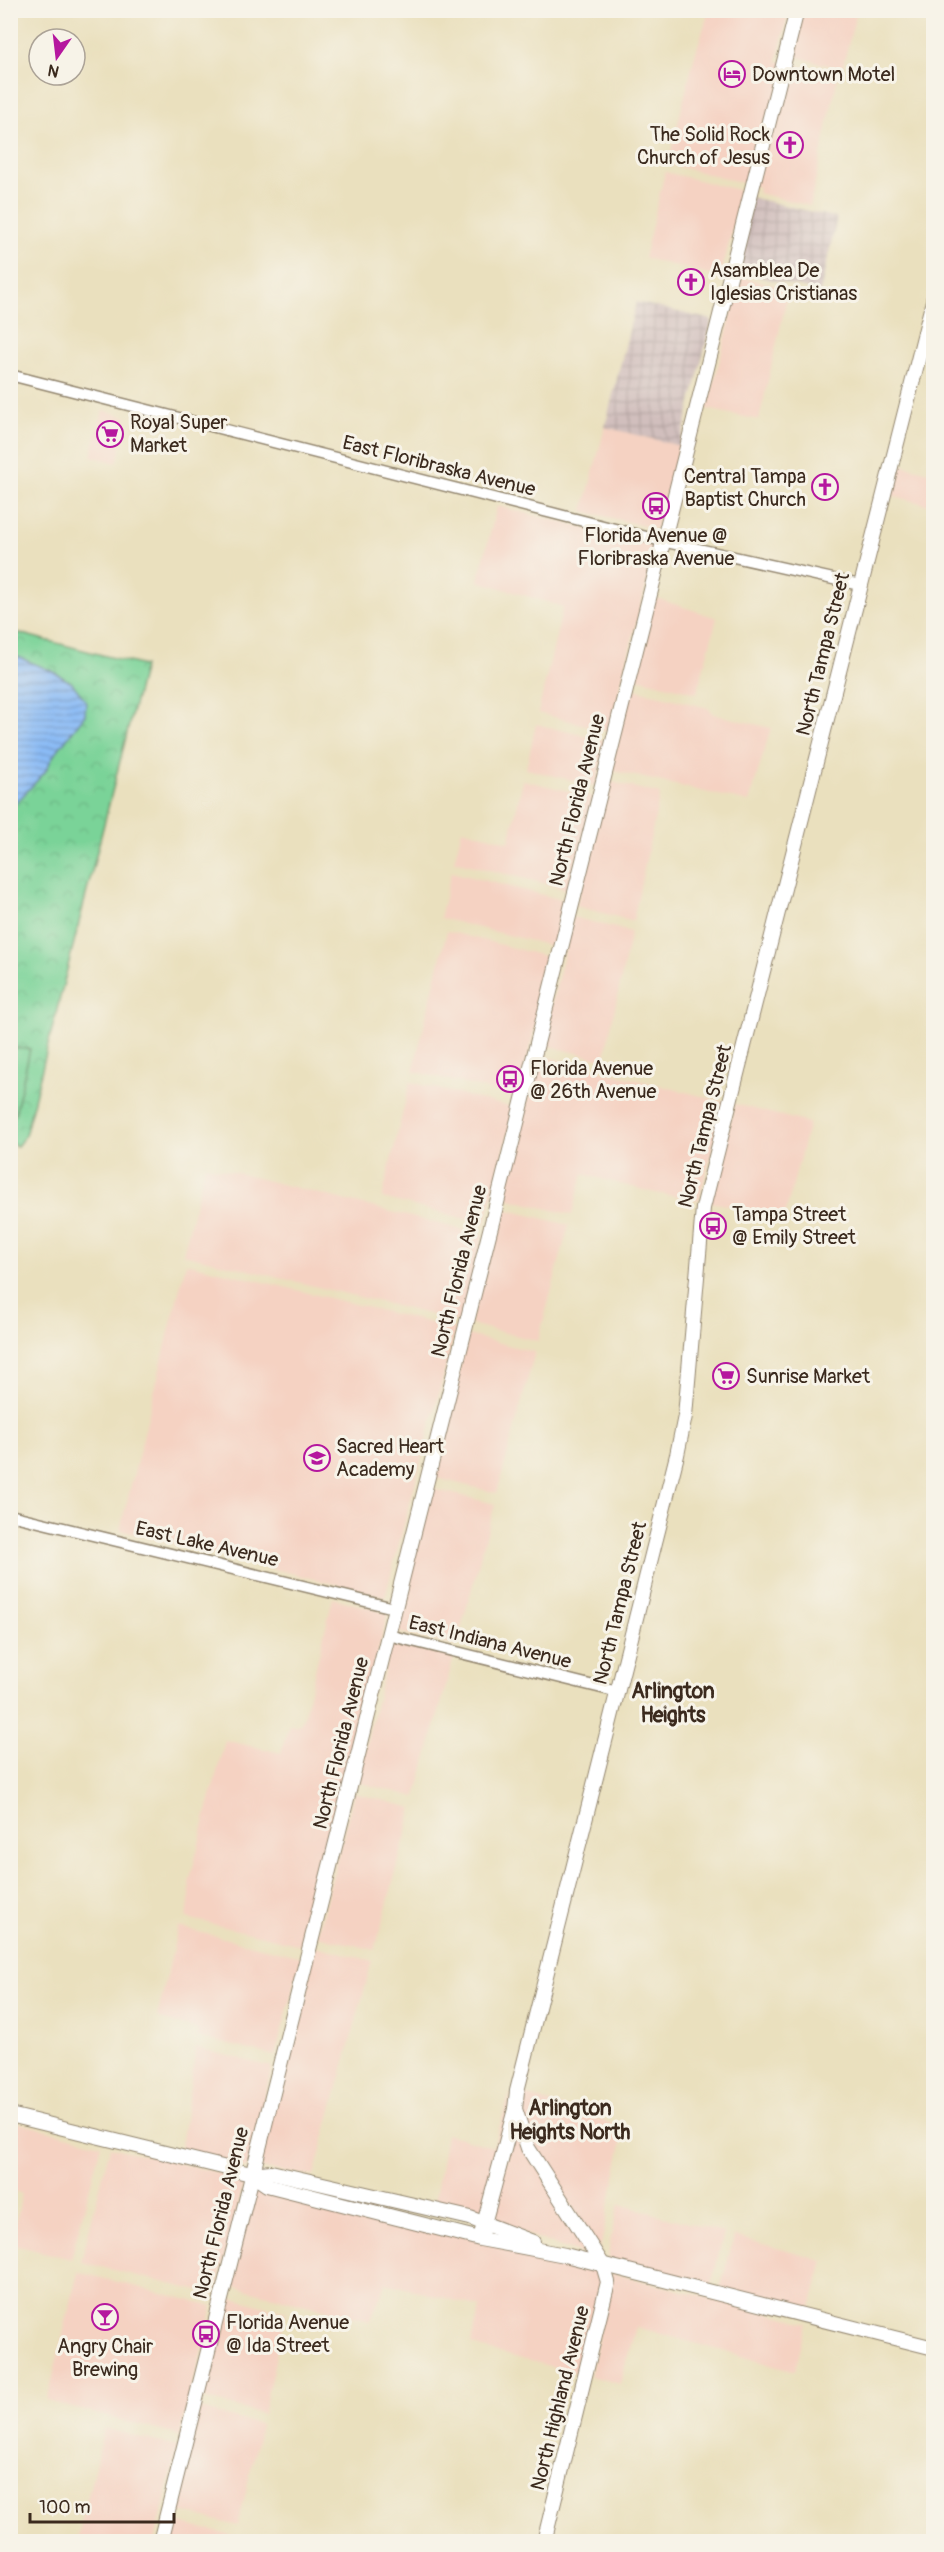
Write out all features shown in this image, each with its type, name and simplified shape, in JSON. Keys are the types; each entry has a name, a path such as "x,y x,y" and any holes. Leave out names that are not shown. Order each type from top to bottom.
{"main road":[{"name":"North Florida Avenue","path":"160,2541 797,10"},
{"name":"North Tampa Street","path":"480,2239 515,2109 518,2086 685,1416 703,1208 933,297"},
{"name":"North Tampa Street","path":"515,2109 532,2156 603,2265"},
{"path":"10,2115 251,2174 271,2172 461,2216 565,2255"},
{"path":"251,2174 267,2185 480,2239 565,2255 933,2348"},
{"name":"North Highland Avenue","path":"544,2541 606,2292 608,2282 603,2265"}],"street":[{"name":"East Floribraska Avenue","path":"10,375 662,541 860,585"},
{"name":"East Lake Avenue","path":"10,1515 394,1608"},
{"name":"East Indiana Avenue","path":"388,1635 618,1692"}],"shaded area":[{"path":"709,11 789,11 777,61 838,76 810,206 758,193 759,187 668,164 694,58"},
{"path":"803,11 857,11 842,69 793,56"},
{"path":"883,11 933,11 933,24"},
{"path":"665,172 743,191 720,277 644,258"},
{"path":"750,197 837,218 820,292 732,270"},
{"path":"741,277 789,289 759,420 707,409"},
{"path":"636,302 712,320 680,446 605,427"},
{"path":"103,410 127,417 117,463 91,456"},
{"path":"605,427 680,446 656,529 583,511"},
{"path":"893,463 933,473 933,506 885,494"},
{"path":"497,506 656,546 609,731 538,713 563,607 478,581"},
{"path":"653,597 717,618 697,693 633,677"},
{"path":"630,688 708,708 713,714 771,728 749,802 610,770"},
{"path":"536,724 606,741 596,786 526,769"},
{"path":"523,780 593,797 570,890 454,861 462,829 509,842"},
{"path":"608,781 660,794 633,921 576,906"},
{"path":"451,872 567,901 555,947 440,918"},
{"path":"573,917 631,932 604,1060 542,1044"},
{"path":"447,931 552,958 518,1097 413,1071"},
{"path":"539,1055 725,1102 699,1200 655,1193 583,1174 572,1215 502,1197"},
{"path":"410,1082 515,1108 485,1224 382,1198"},
{"path":"735,1104 809,1123 785,1215 709,1202"},
{"path":"205,1165 483,1235 461,1322 183,1254"},
{"path":"500,1208 569,1225 538,1341 470,1324"},
{"path":"186,1263 456,1329 385,1597 120,1530"},
{"path":"468,1335 535,1352 497,1493 432,1477"},
{"path":"429,1488 495,1504 456,1646 394,1631"},
{"path":"333,1598 388,1613 304,1946 187,1918 189,1883 225,1740 281,1753 289,1725 296,1726 301,1723 304,1715"},
{"path":"391,1642 454,1656 416,1797 357,1782"},
{"path":"354,1793 413,1808 375,1950 317,1936"},
{"path":"178,1927 302,1957 275,2056 197,2037 198,2030 157,2018"},
{"path":"315,1946 372,1961 314,2176 257,2168"},
{"path":"196,2048 272,2067 247,2168 180,2152"},
{"path":"511,2091 510,2108 481,2217 434,2204 446,2134 493,2147"},
{"path":"522,2094 625,2128 600,2250 537,2153 522,2115"},
{"path":"11,2121 101,2144 71,2259 11,2244 22,2194 11,2190"},
{"path":"515,2127 591,2256 490,2220"},
{"path":"110,2147 245,2179 215,2295 81,2262"},
{"path":"254,2183 598,2269 602,2277 581,2374 471,2344 480,2307 386,2283 370,2321 228,2285"},
{"path":"619,2204 724,2233 711,2287 608,2260 610,2240"},
{"path":"734,2236 823,2261 810,2312 720,2289"},
{"path":"78,2272 213,2306 180,2436 47,2401"},
{"path":"612,2273 807,2323 795,2371 636,2327 620,2384 590,2376"},
{"path":"225,2296 286,2312 263,2414 200,2398"},
{"path":"197,2408 261,2425 238,2526 172,2510"},
{"path":"104,2428 178,2447 155,2541 77,2542"},
{"path":"170,2521 254,2541 165,2542"}],"green space":[{"path":"11,631 144,666 25,1136 17,1146 11,1144"},
{"path":"11,1048 30,1049 15,1115 11,1114"}],"water":[{"path":"11,654 54,672 72,683 86,701 85,715 54,755 45,772 16,803 11,805"}],"place":[{"name":"Downtown Motel","path":"732,74"},
{"name":"The Solid Rock Church of Jesus","path":"790,145"},
{"name":"Asamblea De Iglesias Cristianas","path":"691,282"},
{"name":"Royal Super Market","path":"110,434"},
{"name":"Central Tampa Baptist Church","path":"825,487"},
{"name":"Florida Avenue @ Floribraska Avenue","path":"656,506"},
{"name":"Florida Avenue @ 26th Avenue","path":"510,1079"},
{"name":"Tampa Street @ Emily Street","path":"713,1226"},
{"name":"Sunrise Market","path":"726,1376"},
{"name":"Sacred Heart Academy","path":"317,1458"},
{"name":"Angry Chair Brewing","path":"105,2317"},
{"name":"Florida Avenue @ Ida Street","path":"206,2334"}],"district":[{"name":"Arlington Heights","path":"673,1703"},
{"name":"Arlington Heights North","path":"570,2120"}]}
